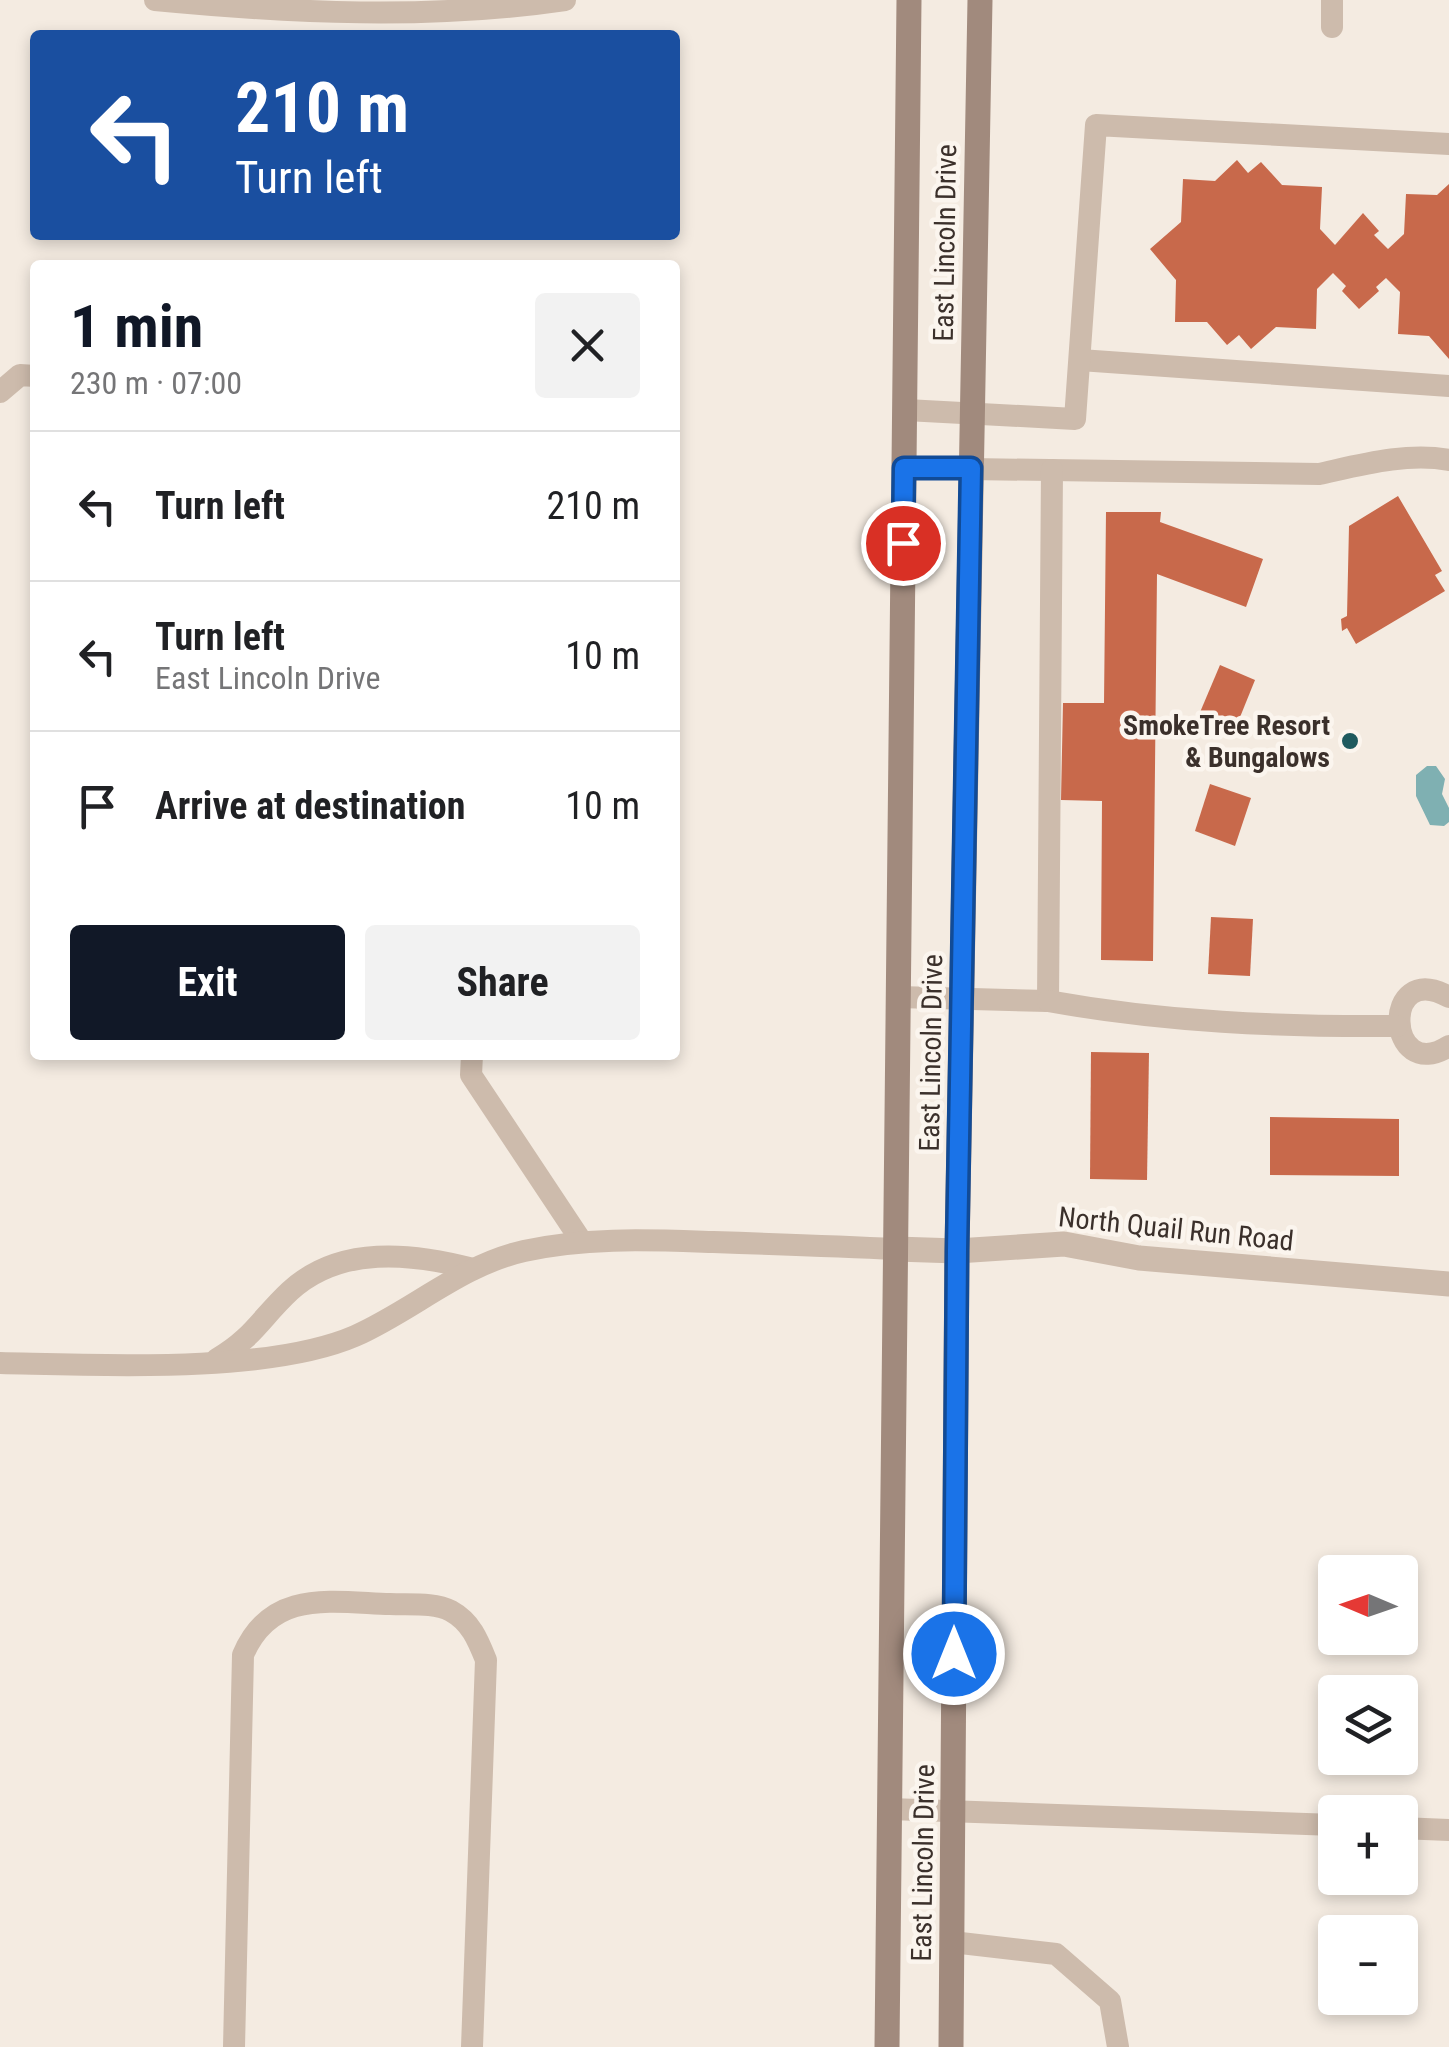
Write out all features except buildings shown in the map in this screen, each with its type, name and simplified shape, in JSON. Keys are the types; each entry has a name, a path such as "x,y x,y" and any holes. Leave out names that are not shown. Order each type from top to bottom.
{"main road":[{"name":"East Lincoln Drive","path":"887,2047 909,0"},
{"name":"East Lincoln Drive","path":"951,2047 957,1250 980,0"}],"street":[{"name":"North Quail Run Road","path":"896,1249 1064,1244 1139,1258 1449,1284"}],"lane":[{"path":"156,0 293,13 495,10 566,0"},
{"path":"1332,0 1332,27"},
{"path":"906,410 1075,420 1096,125 1449,144"},
{"path":"1080,360 1449,386"},
{"path":"0,392 20,375 30,376"},
{"path":"904,468 1319,474 1366,464 1432,457 1449,460"},
{"path":"1048,1001 1052,470"},
{"path":"1449,997 1438,991 1417,992 1401,1006 1398,1026 1401,1036 1415,1050 1435,1053 1449,1046"},
{"path":"898,997 1048,1001 1144,1017 1304,1026 1398,1026"},
{"path":"472,1060 470,1075 582,1242"},
{"path":"0,1363 214,1361 300,1353 353,1337 473,1268 522,1251 582,1242 644,1240 896,1249"},
{"path":"214,1361 244,1344 289,1292 314,1273 347,1260 379,1255 430,1258 473,1268"},
{"path":"234,2047 243,1654 263,1621 286,1608 316,1601 448,1609 467,1623 486,1660 472,2047"},
{"path":"890,1808 1318,1825"},
{"path":"1418,1829 1449,1830"},
{"path":"952,1942 1056,1954 1110,2000 1118,2047"}],"water":[{"path":"1427,766 1436,766 1445,779 1442,794 1449,808 1449,822 1444,826 1430,825 1416,796 1416,775"}],"place":[{"name":"SmokeTree Resort & Bungalows","path":"1350,741"}],"route":[{"path":"903,543 904,468 971,468 954,1654"}]}
